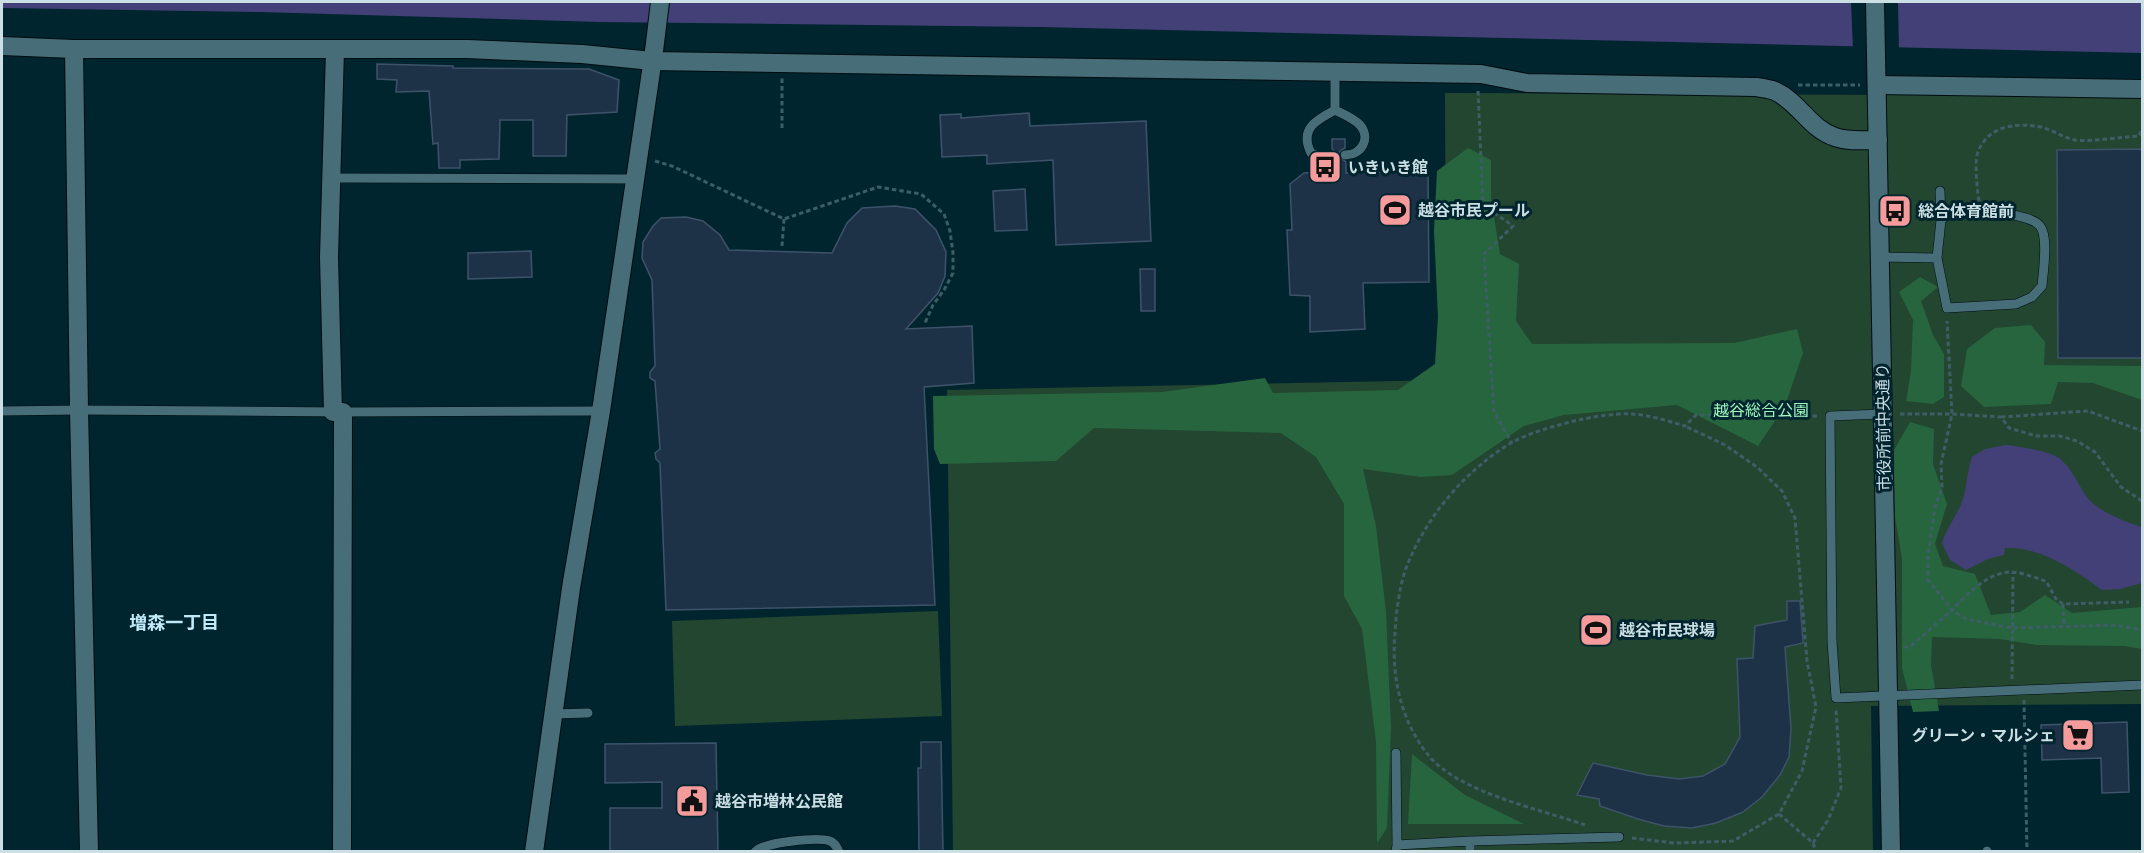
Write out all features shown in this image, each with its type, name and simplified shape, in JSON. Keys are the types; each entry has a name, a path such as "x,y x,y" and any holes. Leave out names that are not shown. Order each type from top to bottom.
{"street":[{"path":"534,852 571,588 601,411 660,2"},
{"name":"市役所前中央通り","path":"1875,2 1891,852"},
{"path":"2,46 74,49 467,48 782,62 1477,74 1527,83 1756,87 1774,90 1785,97 1815,127 1825,133 1845,139 1878,140"},
{"path":"74,49 89,852"},
{"path":"335,50 329,257 338,412 342,852"},
{"path":"1877,91 2142,89"}],"lane":[{"path":"1335,72 1335,110"},
{"path":"1335,110 1350,117 1361,127 1365,137 1364,146 1359,152 1346,155"},
{"path":"1332,156 1318,156 1311,153 1307,146 1307,136 1311,124 1335,110"},
{"path":"333,178 635,179"},
{"path":"1940,191 1941,219 1936,258 1947,308 2016,304 2032,297 2042,286 2045,237 2040,225 2025,216 1980,212 1950,214 1941,219"},
{"path":"1880,257 1936,258"},
{"path":"2,411 601,411"},
{"path":"1883,414 1830,416 1832,641 1836,698 1977,688 2024,690 2049,686 2142,685"},
{"path":"554,714 588,712"},
{"path":"1396,753 1397,848 1470,841 1619,837"},
{"path":"755,852 766,842 828,841 836,845 839,852"},
{"path":"1470,841 1470,852"}],"path":[{"path":"782,62 782,128"},
{"path":"1477,74 1483,205 1513,226 1484,254 1494,412 1512,444"},
{"path":"1774,90 1779,86 1877,91"},
{"path":"1980,212 1977,157 1984,139 1997,130 2019,124 2039,127 2076,140 2139,136 2142,130"},
{"path":"638,159 658,160 784,219 878,187 921,195 944,214 950,231 953,253 953,273 933,305 926,322"},
{"path":"782,246 784,219"},
{"path":"1947,308 1952,414 1941,464 1942,487 1935,507 1928,556 1928,580 1952,610 1966,619 2012,628 2116,625 2142,630"},
{"path":"1883,414 2001,417 2088,411 2142,431"},
{"path":"1590,827 1463,783 1430,757 1410,727 1398,690 1393,657 1396,613 1405,571 1426,527 1455,489 1477,469 1512,444 1545,428 1587,418 1632,414 1685,426 1725,445 1757,467 1782,491 1795,518 1808,661 1816,707 1802,771 1779,814 1733,841 1674,843 1619,837"},
{"path":"1685,426 1696,415 1830,416"},
{"path":"2001,417 2009,428 2036,436 2060,436 2077,441 2095,452 2121,487 2142,501"},
{"path":"1887,649 1910,647 1952,610 1965,595 1991,577 2013,572 2046,581 2056,599 2062,604 2129,602"},
{"path":"2012,690 2013,572"},
{"path":"2062,604 2064,625"},
{"path":"2024,690 2027,852"},
{"path":"1813,843 1828,820 1841,788 1836,698"},
{"path":"1779,814 1813,843 1816,852"}],"green space":[{"name":"越谷総合公園","path":"1445,93 2142,96 2142,704 1871,706 1873,851 953,851 947,390 1446,380"},
{"path":"1468,148 1491,160 1491,198 1500,254 1519,264 1516,321 1532,344 1734,343 1797,329 1803,353 1785,406 1758,446 1677,405 1564,415 1524,426 1452,475 1421,477 1363,469 1376,526 1386,612 1391,727 1387,828 1377,843 1376,742 1362,629 1344,596 1344,504 1316,457 1281,433 1094,428 1056,461 940,464 934,449 933,396 1162,392 1265,378 1273,393 1398,390 1435,364 1438,317 1434,231 1437,171"},
{"path":"1920,277 1938,287 1921,301 1933,335 1944,354 1944,397 1933,404 1906,401 1911,371 1913,320 1899,292"},
{"path":"2031,325 2045,342 2044,365 2142,366 2142,400 2093,383 2058,382 2051,404 1984,407 1961,386 1967,349 1995,328"},
{"path":"1910,422 1934,429 1933,464 1947,504 1935,544 1943,566 1975,574 1991,615 2020,612 2045,595 2072,613 2142,607 2142,649 2124,646 2037,645 2000,639 1932,637 1931,665 1939,711 1913,712 1902,668 1902,559 1895,517 1894,450"},
{"path":"938,611 942,716 675,726 672,621"},
{"path":"1412,754 1465,795 1524,824 1408,824"}],"shaded area":[{"path":"2,2 2142,2 2142,53 1040,27 600,22 260,12 2,8"},
{"path":"2005,445 2054,455 2071,471 2086,496 2097,506 2112,515 2142,527 2142,583 2120,589 2102,590 2044,555 2018,548 2005,548 2004,555 1988,559 1966,570 1950,560 1942,543 1963,499 1972,457 1985,449"}],"pier":[{"path":"1851,2 1898,2 1899,51 1853,50"}],"building":[{"path":"377,64 453,66 453,68 589,69 619,80 617,112 567,115 566,156 533,156 533,120 500,120 499,159 460,160 460,168 439,168 438,143 433,144 429,91 396,92 397,80 377,79"},
{"path":"1029,113 1030,126 1146,121 1151,241 1056,245 1053,160 987,164 987,155 942,157 940,115 961,114 961,118"},
{"path":"1332,139 1345,139 1345,148 1338,154 1332,149"},
{"path":"2142,149 2142,358 2058,358 2057,150"},
{"path":"1339,157 1346,162 1346,173 1428,171 1429,282 1363,283 1365,329 1310,332 1310,296 1290,295 1287,230 1292,230 1290,184 1304,173 1332,171 1332,163"},
{"path":"1025,189 1027,230 995,231 993,191"},
{"path":"895,206 915,209 936,230 946,252 945,276 938,293 906,329 972,326 974,383 924,387 935,605 666,610 660,463 655,453 660,449 655,381 650,378 650,372 655,366 652,280 642,258 643,242 661,218 686,217 703,221 720,235 729,250 832,253 847,223 862,208"},
{"path":"531,251 532,277 468,279 468,253"},
{"path":"1140,269 1155,269 1155,311 1141,311"},
{"path":"1787,601 1800,601 1803,643 1785,647 1791,729 1789,757 1780,775 1762,797 1743,812 1716,823 1692,828 1664,826 1638,819 1600,806 1599,799 1577,795 1593,763 1647,775 1679,779 1703,776 1725,764 1740,737 1737,659 1753,658 1755,626 1787,620"},
{"path":"2127,722 2129,792 2102,793 2101,758 2042,760 2041,725"},
{"path":"921,742 941,742 943,852 919,852 918,768 921,768"},
{"path":"716,743 718,852 610,852 610,808 662,808 662,782 605,783 605,744"}],"place":[{"name":"いきいき館","path":"1325,167"},
{"name":"越谷市民プール","path":"1395,210"},
{"name":"総合体育館前","path":"1895,211"},
{"name":"越谷市民球場","path":"1596,630"},
{"name":"グリーン・マルシェ","path":"2078,735"},
{"name":"越谷市増林公民館","path":"692,801"}],"district":[{"name":"増森一丁目","path":"174,622"}]}
